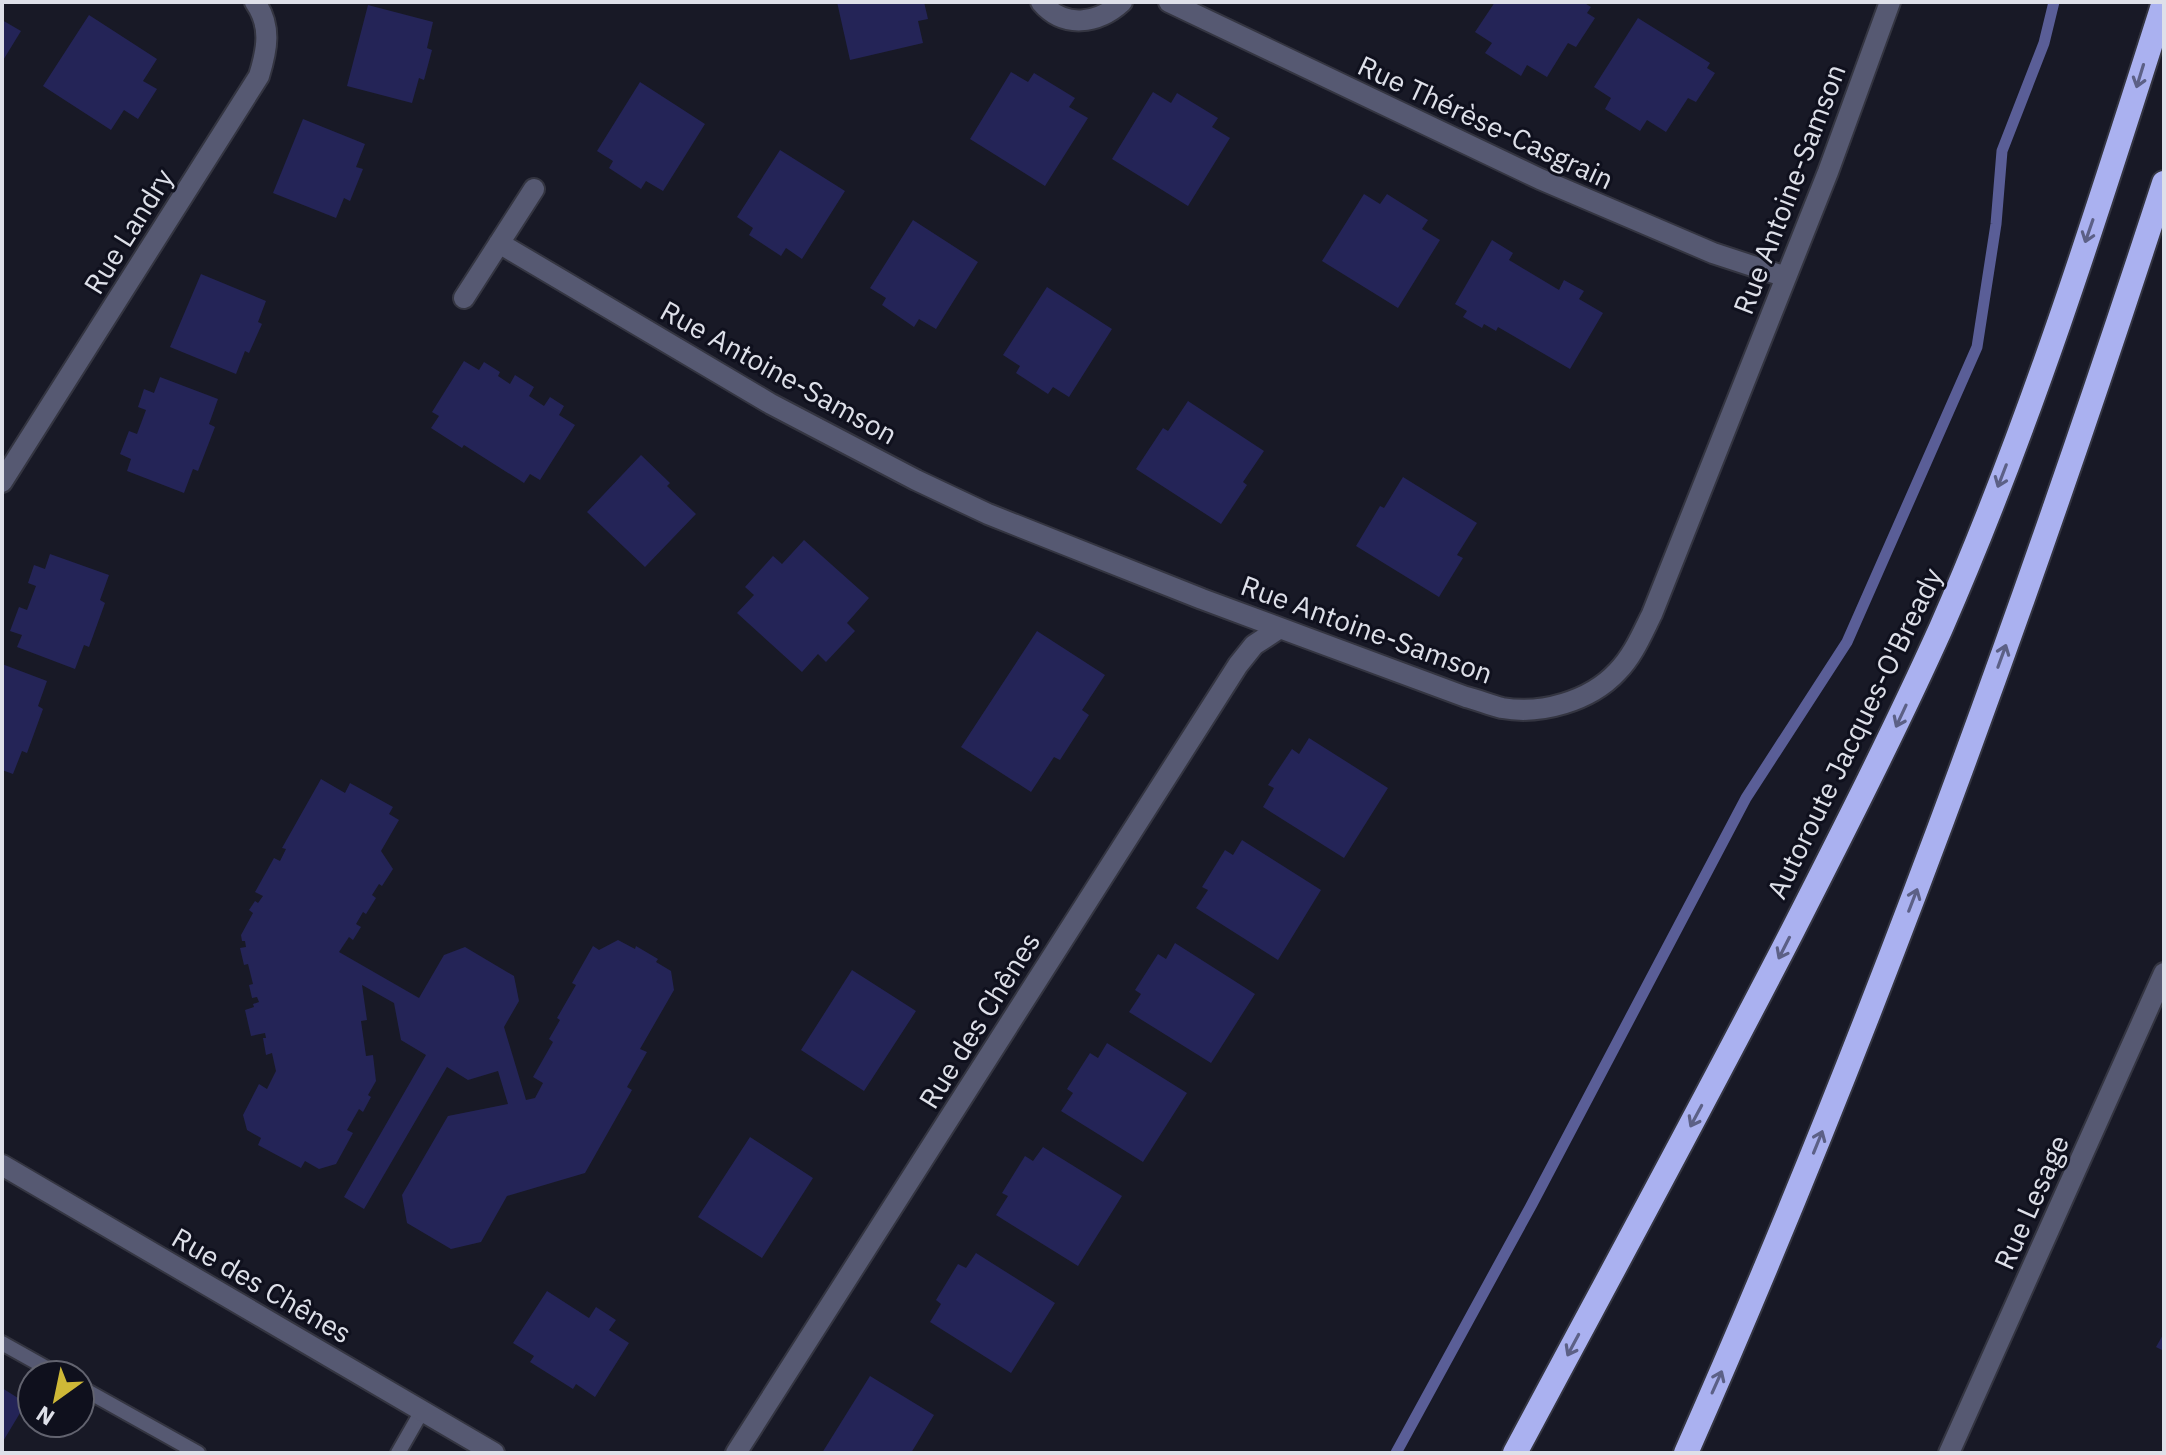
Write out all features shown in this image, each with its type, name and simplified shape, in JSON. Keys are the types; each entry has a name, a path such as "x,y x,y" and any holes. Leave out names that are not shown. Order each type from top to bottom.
{"highway":[{"name":"Autoroute Jacques-O'Bready","path":"1515,1453 1733,1047 1919,677 1983,527 2036,387 2115,158 2164,2"},
{"path":"1686,1453 1794,1201 1926,866 2029,580 2164,183"}],"street":[{"name":"Rue Landry","path":"2,482 259,76 267,51 267,26 255,2"},
{"path":"1041,2 1061,16 1078,21 1095,19 1111,12 1122,2"},
{"name":"Rue Thérèse-Casgrain","path":"1169,2 1540,179 1713,253 1786,277"},
{"name":"Rue Antoine-Samson","path":"499,243 771,404 916,480 1003,520 1202,599 1466,697 1504,708 1533,709 1567,703 1596,690 1618,672 1638,644 1828,172 1890,2"},
{"path":"464,298 534,189"},
{"name":"Rue des Chênes","path":"736,1453 1238,665 1254,645 1280,628"},
{"name":"Rue Lesage","path":"1949,1453 2164,973"},
{"name":"Rue des Chênes","path":"2,1165 494,1453"}],"lane":[{"path":"2,1343 30,1359"},
{"path":"96,1396 198,1453"},
{"path":"398,1453 422,1411"}],"building":[{"path":"837,2 924,2 928,19 918,21 923,43 850,60"},
{"path":"1495,2 1583,2 1591,7 1587,13 1595,18 1576,47 1568,43 1547,77 1527,65 1521,76 1485,53 1492,43 1475,32"},
{"path":"368,5 433,22 427,48 432,50 424,80 419,78 412,103 347,86"},
{"path":"89,15 157,59 143,81 157,89 138,119 124,110 111,130 43,86"},
{"path":"1638,18 1710,63 1707,68 1715,73 1696,102 1688,98 1666,132 1647,120 1640,131 1605,109 1611,98 1594,87"},
{"path":"2,20 21,31 2,62"},
{"path":"1011,72 1028,82 1034,73 1075,98 1069,107 1088,118 1045,186 970,139"},
{"path":"640,82 705,124 663,191 646,181 641,189 609,168 613,161 597,151"},
{"path":"1153,92 1171,103 1177,93 1218,118 1212,127 1230,138 1188,206 1112,159"},
{"path":"303,119 365,144 356,167 363,169 350,201 344,198 336,218 273,193"},
{"path":"780,150 845,191 802,259 786,248 781,256 749,235 753,228 737,217"},
{"path":"1364,194 1380,204 1387,194 1428,220 1422,229 1440,240 1398,308 1322,261"},
{"path":"913,220 978,262 936,329 919,319 914,327 882,305 886,298 870,288"},
{"path":"1492,240 1513,253 1509,260 1559,290 1564,280 1584,291 1579,299 1603,313 1570,369 1498,327 1496,331 1484,324 1482,328 1463,317 1467,311 1455,304"},
{"path":"201,274 266,301 258,322 262,324 249,353 245,351 236,374 170,347"},
{"path":"1047,287 1112,329 1069,397 1053,387 1048,394 1016,373 1020,366 1003,355"},
{"path":"464,361 479,370 484,362 500,372 498,376 510,384 515,375 534,387 529,396 544,406 550,397 564,406 559,415 575,425 540,480 530,474 524,483 431,428 439,416 432,412"},
{"path":"160,377 218,399 209,424 215,427 198,471 193,469 184,493 127,471 131,459 120,454 129,431 137,434 146,410 138,407 144,389 154,393"},
{"path":"1188,401 1264,451 1243,482 1247,485 1221,524 1136,469 1163,428 1168,431"},
{"path":"641,455 696,514 645,567 587,512"},
{"path":"1403,477 1477,523 1457,555 1463,558 1439,597 1356,546 1380,506 1384,508"},
{"path":"804,540 869,598 847,623 855,631 826,662 818,654 802,672 737,613 754,595 745,587 773,556 782,564"},
{"path":"50,554 109,575 100,600 105,603 89,647 84,645 75,669 17,647 22,635 10,631 19,607 27,610 36,586 28,583 34,565 45,569"},
{"path":"1037,631 1105,675 1082,710 1089,715 1060,760 1054,757 1031,792 961,747"},
{"path":"2,664 47,681 38,706 43,709 27,753 22,751 13,774 2,770"},
{"path":"1309,738 1388,788 1344,858 1263,807 1274,788 1268,785 1292,749 1299,754"},
{"path":"321,779 345,793 350,783 393,807 389,814 399,820 381,851 393,869 372,895 376,898 356,924 361,927 353,940 349,937 339,952 419,998 444,955 465,947 514,976 519,1001 504,1027 526,1100 535,1098 543,1083 533,1077 553,1042 549,1039 576,985 572,983 593,946 599,950 618,940 635,949 636,946 671,971 674,990 640,1049 647,1052 627,1087 632,1090 585,1173 507,1196 481,1242 451,1249 407,1223 402,1195 448,1116 508,1104 498,1071 468,1080 447,1067 364,1209 344,1197 426,1055 401,1040 394,1003 362,985 367,1020 361,1021 366,1056 373,1055 376,1081 363,1112 359,1109 347,1130 353,1133 336,1164 319,1169 305,1161 301,1168 258,1145 261,1138 247,1130 243,1115 259,1084 267,1089 276,1071 272,1053 266,1055 265,1033 251,1036 245,1010 259,1002 257,997 252,998 249,985 253,984 248,964 244,965 240,948 246,947 241,935 253,913 249,910 263,896 255,892 274,858 280,861 286,849 282,848"},
{"path":"1242,840 1321,890 1278,960 1196,908 1208,890 1202,887 1225,850 1233,855"},
{"path":"1175,943 1255,994 1211,1063 1129,1012 1141,994 1135,990 1158,954 1166,959"},
{"path":"852,970 916,1011 864,1091 801,1050"},
{"path":"1107,1043 1187,1093 1143,1162 1061,1111 1073,1093 1067,1089 1090,1053 1098,1058"},
{"path":"750,1137 813,1178 762,1258 698,1217"},
{"path":"1043,1147 1122,1196 1078,1266 996,1215 1008,1196 1002,1193 1025,1156 1033,1161"},
{"path":"976,1253 1055,1303 1011,1373 930,1322 941,1304 936,1300 958,1264 966,1268"},
{"path":"547,1291 589,1318 596,1307 616,1320 609,1330 629,1343 595,1397 576,1384 573,1389 530,1362 534,1356 513,1343"},
{"path":"2164,1333 2164,1351 2156,1347"},
{"path":"870,1376 934,1415 911,1453 822,1453"},
{"path":"2,1388 16,1397 16,1420 2,1443"}],"waterway":[{"path":"1396,1453 1532,1204 1746,798 1847,642 1977,347 1996,224 2002,151 2044,43 2054,2"}]}
